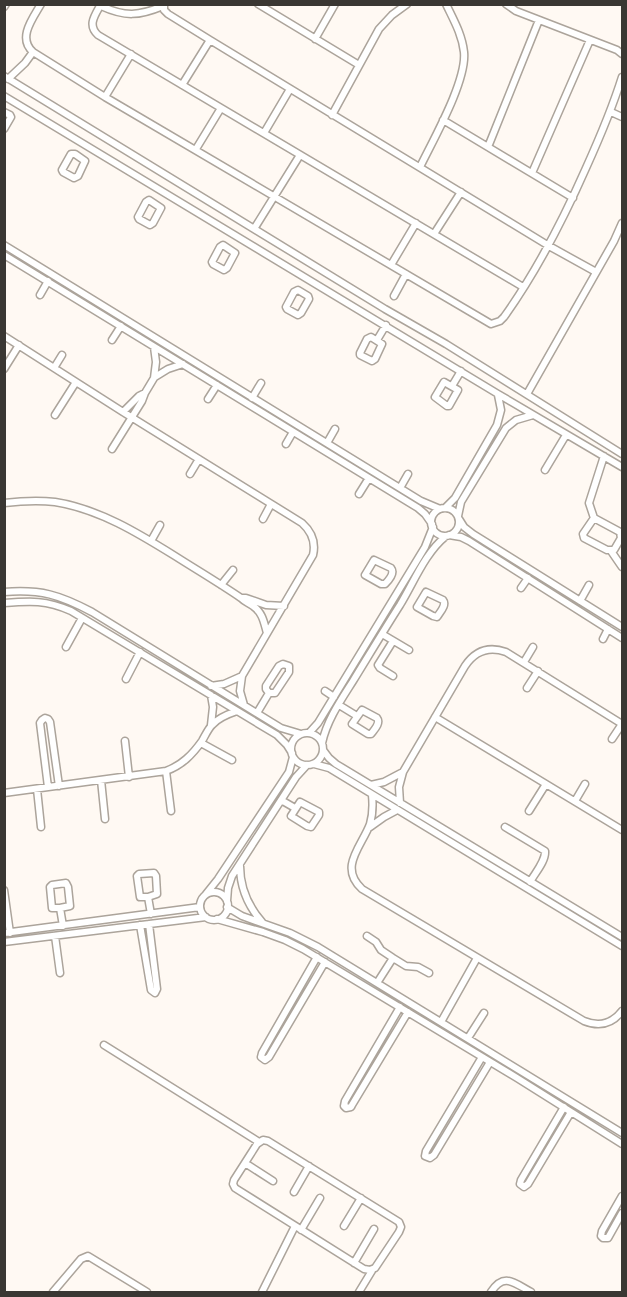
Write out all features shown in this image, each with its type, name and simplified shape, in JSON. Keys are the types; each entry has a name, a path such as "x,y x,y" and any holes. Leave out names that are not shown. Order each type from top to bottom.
{"street":[{"path":"41,4 26,33 26,41 33,52 105,97 491,324 504,318 549,246 611,112 622,77"},
{"path":"258,4 359,65"},
{"path":"273,13 278,4"},
{"path":"315,39 335,4"},
{"path":"332,115 380,29 392,15 407,4"},
{"path":"420,167 464,65 461,38 446,4"},
{"path":"506,4 622,54"},
{"path":"524,287 98,35 94,30 93,20 101,5 116,13 132,15 148,12 163,5 168,14 210,40 549,246 596,272"},
{"path":"488,147 539,20"},
{"path":"182,85 210,40"},
{"path":"532,174 590,40"},
{"path":"33,52 25,63 6,77 446,344 622,454"},
{"path":"105,97 131,54"},
{"path":"264,133 290,89"},
{"path":"4,96 622,467"},
{"path":"4,129 11,117 5,112 11,99"},
{"path":"196,149 221,108"},
{"path":"611,112 622,117"},
{"path":"442,120 573,198"},
{"path":"79,157 86,145"},
{"path":"254,229 300,155"},
{"path":"155,203 162,191"},
{"path":"434,234 461,192"},
{"path":"391,265 416,223"},
{"path":"527,394 622,223"},
{"path":"229,248 236,235"},
{"path":"4,245 400,488 419,505 440,534 461,537 469,541 622,638"},
{"path":"4,255 369,478 419,505 454,511 464,527 473,534 622,627"},
{"path":"394,296 406,274"},
{"path":"303,293 311,280"},
{"path":"40,295 48,281"},
{"path":"76,298 80,292"},
{"path":"377,340 386,325"},
{"path":"112,339 121,326"},
{"path":"4,336 271,504 305,526 311,533 314,542 312,555 242,676 240,691 244,705"},
{"path":"4,369 19,345"},
{"path":"112,449 144,399 154,378 156,362 154,346"},
{"path":"54,368 62,355"},
{"path":"154,378 168,369 183,364"},
{"path":"452,386 461,371"},
{"path":"55,415 76,382"},
{"path":"252,398 261,382"},
{"path":"208,399 217,385"},
{"path":"123,412 145,393"},
{"path":"206,917 200,906 201,901 289,772 293,742 316,726 425,547 434,514 455,498 497,425 501,410 498,394"},
{"path":"271,418 275,411"},
{"path":"218,919 225,913 230,882 240,864 296,777 320,759 328,724 432,550 457,529 461,502 506,428 516,420 533,415"},
{"path":"327,443 335,429"},
{"path":"286,444 293,432"},
{"path":"544,470 566,435"},
{"path":"604,456 588,504 594,518 619,530 621,534 616,547 611,551"},
{"path":"190,474 199,459"},
{"path":"400,488 408,474"},
{"path":"359,494 369,478"},
{"path":"4,503 43,501 74,506 120,524 151,541 254,607 260,612 267,633"},
{"path":"263,519 271,504"},
{"path":"594,518 583,536 611,551 622,567"},
{"path":"151,541 160,525"},
{"path":"372,560 392,569 393,572 389,579 384,585 366,576 365,572 372,560"},
{"path":"221,585 232,570"},
{"path":"521,588 528,578"},
{"path":"389,579 401,586"},
{"path":"580,601 589,585"},
{"path":"4,592 32,591 66,599 92,612 281,728 318,737 336,769 372,795 398,807 530,882 622,942"},
{"path":"427,592 445,603 438,616 435,617 418,608 420,599 427,592"},
{"path":"407,593 420,599"},
{"path":"241,598 266,605 284,606"},
{"path":"4,603 47,602 82,618 277,735 287,745 297,762 336,769 370,786 398,807 622,942"},
{"path":"66,647 82,618"},
{"path":"603,639 608,629"},
{"path":"382,634 409,650"},
{"path":"393,640 378,665 393,676"},
{"path":"524,662 533,647"},
{"path":"398,807 399,787 403,772 465,666 476,654 485,650 496,649 506,652 621,723"},
{"path":"126,679 140,652"},
{"path":"287,664 290,668 289,672 275,693 269,693 266,686 279,666 287,664"},
{"path":"527,688 538,671"},
{"path":"211,686 224,684 242,676"},
{"path":"325,692 334,697"},
{"path":"257,713 269,693"},
{"path":"4,793 166,771 183,763 201,743 211,726 213,713 211,695"},
{"path":"339,705 357,716"},
{"path":"360,710 363,710 377,718 379,723 371,734 368,734 353,726 353,721 357,716 360,710"},
{"path":"211,726 237,711"},
{"path":"612,739 621,723 622,713"},
{"path":"435,717 622,830"},
{"path":"48,787 40,723 45,718 50,722 59,786"},
{"path":"277,735 281,728"},
{"path":"42,743 53,741"},
{"path":"125,741 129,777"},
{"path":"201,743 232,760"},
{"path":"166,771 171,811"},
{"path":"370,786 403,772"},
{"path":"101,780 105,819"},
{"path":"529,811 546,784"},
{"path":"575,801 585,784"},
{"path":"37,789 41,827"},
{"path":"372,795 372,812 367,830 352,864 352,874 358,886 588,1023 606,1023 622,1011"},
{"path":"281,800 295,808"},
{"path":"299,802 302,802 317,810 319,815 312,826 308,827 292,818 291,815 295,808 299,802"},
{"path":"367,830 398,807"},
{"path":"505,827 545,851 545,856 530,882"},
{"path":"240,864 246,898 262,922"},
{"path":"154,873 158,893 148,897 139,896 137,877 139,874 154,873"},
{"path":"66,884 70,904 60,908 52,907 49,889 52,885 66,884"},
{"path":"4,890 7,933 200,906"},
{"path":"206,894 218,892 224,896 227,904 242,916 304,939 338,958 622,1133"},
{"path":"148,897 151,914"},
{"path":"60,908 63,926"},
{"path":"4,942 206,917 274,935 332,966 622,1144"},
{"path":"140,925 152,973 149,924"},
{"path":"55,936 60,973"},
{"path":"367,936 376,942 381,950 406,966 418,967 429,973"},
{"path":"317,957 273,1032 262,1053 263,1059 268,1059 325,962"},
{"path":"332,966 338,958"},
{"path":"377,983 393,958"},
{"path":"441,1022 477,958"},
{"path":"400,1007 345,1101 346,1108 351,1107 408,1012"},
{"path":"468,1038 484,1013"},
{"path":"273,1032 281,1036"},
{"path":"104,1045 259,1142"},
{"path":"482,1057 426,1151 427,1158 432,1157 490,1062"},
{"path":"517,1078 521,1070"},
{"path":"357,1079 365,1084"},
{"path":"564,1107 521,1180 522,1186 527,1186 571,1112"},
{"path":"441,1127 448,1131"},
{"path":"358,1293 399,1232 398,1221 268,1141 259,1142 233,1182 235,1188 364,1269 373,1269"},
{"path":"536,1154 543,1158"},
{"path":"245,1163 273,1181"},
{"path":"294,1192 309,1166"},
{"path":"262,1293 298,1228 320,1198"},
{"path":"345,1226 361,1198"},
{"path":"621,1201 602,1231 603,1238 608,1238 622,1213"},
{"path":"354,1263 374,1229"},
{"path":"57,1291 81,1259 88,1256 147,1293"},
{"path":"491,1293 498,1283 506,1280 531,1293"}]}
